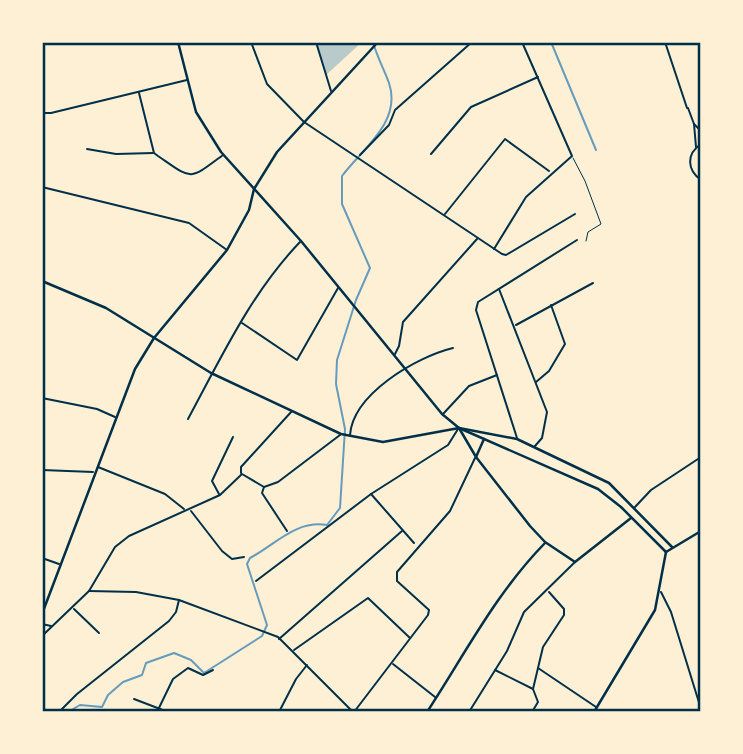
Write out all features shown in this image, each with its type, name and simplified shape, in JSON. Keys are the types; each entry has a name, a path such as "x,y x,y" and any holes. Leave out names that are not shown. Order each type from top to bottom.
{"main road":[{"path":"178,42 202,123 224,155 301,241 442,414 459,428 598,489 632,517 666,552"},
{"path":"42,614 135,369 154,338 227,250 249,210 254,189 277,152 378,42"},
{"path":"42,281 106,308 211,373 341,434 383,442 459,428 517,439 580,467 608,483 635,507 672,547"},
{"path":"459,428 476,457 545,542 575,562 632,517"},
{"path":"476,457 484,439"},
{"path":"575,477 580,467"},
{"path":"594,712 639,640 661,592 666,552 701,531"},
{"path":"427,712 480,624 524,565 545,542"}],"street":[{"path":"251,42 267,84 304,122 359,156 494,249 506,255 575,214"},
{"path":"316,42 331,92"},
{"path":"359,156 389,124 395,110 472,42"},
{"path":"494,249 526,197 550,172 572,156 523,42"},
{"path":"665,42 694,124 696,148 690,164 694,175 701,180"},
{"path":"430,154 471,107 539,77"},
{"path":"42,113 188,79"},
{"path":"138,92 154,153"},
{"path":"694,124 701,131"},
{"path":"445,214 505,139 550,172"},
{"path":"696,148 701,144"},
{"path":"88,149 116,154 154,153 187,175 195,176 224,155"},
{"path":"42,187 189,223 227,250"},
{"path":"394,355 399,346 403,322 478,237"},
{"path":"517,439 476,310 478,302 577,240"},
{"path":"188,419 241,322 280,263 301,241"},
{"path":"515,326 593,284"},
{"path":"241,322 297,360 338,288"},
{"path":"499,289 545,405 547,421 542,438 535,447"},
{"path":"535,382 549,371 565,344 551,305"},
{"path":"350,436 351,422 356,412 371,395 429,354 453,348"},
{"path":"442,414 469,386 497,375"},
{"path":"42,398 97,408 116,417"},
{"path":"242,474 241,467 292,411"},
{"path":"256,581 371,494 448,445 459,428"},
{"path":"264,487 278,482 341,434"},
{"path":"220,495 212,481 233,437"},
{"path":"89,591 136,592 178,600 269,634 293,651 354,712 429,612 397,581 397,572 450,510 476,457"},
{"path":"635,507 651,490 701,457"},
{"path":"97,467 165,494 190,510 220,495 242,474"},
{"path":"42,470 95,472"},
{"path":"242,474 264,487"},
{"path":"264,487 262,493 287,531"},
{"path":"371,494 414,544"},
{"path":"42,636 89,591 115,547 129,536 185,509"},
{"path":"190,510 222,551 232,559 244,558"},
{"path":"279,639 402,531"},
{"path":"42,558 60,564"},
{"path":"469,712 507,652 524,612 549,591 575,562"},
{"path":"532,712 538,702 533,689 543,648 564,615 564,609 549,591"},
{"path":"661,592 671,612 701,709"},
{"path":"293,651 368,598 410,638"},
{"path":"60,712 76,694 169,621 176,612 178,600"},
{"path":"73,608 99,634"},
{"path":"42,624 52,626"},
{"path":"392,663 436,698"},
{"path":"279,712 307,664"},
{"path":"157,710 173,679 188,668 203,675 213,670"},
{"path":"538,668 597,708"},
{"path":"494,669 533,689"},
{"path":"134,699 157,710 169,712"}],"lane":[{"path":"572,156 586,181 601,224 588,232 586,241"}],"shaded area":[{"path":"315,42 362,42 326,75"}],"waterway":[{"path":"68,712 80,705 102,707 108,695 123,682 142,675 146,663 174,653 191,660 204,673 262,636 267,625 247,564 250,558 296,530 316,524 327,525 340,508 345,429 336,384 337,360 356,300 370,268 342,204 342,176 378,134 390,110 392,97 373,42"},
{"path":"551,42 596,150"}]}
